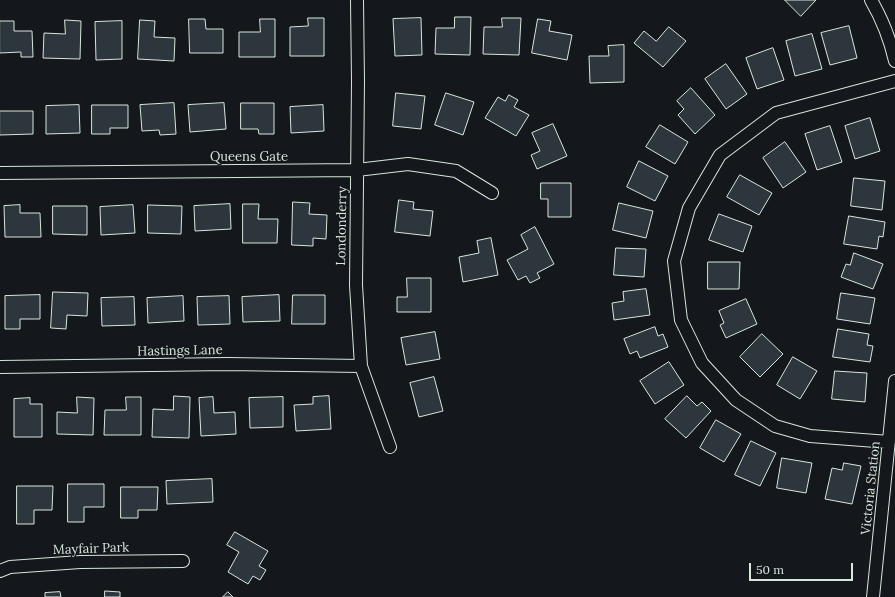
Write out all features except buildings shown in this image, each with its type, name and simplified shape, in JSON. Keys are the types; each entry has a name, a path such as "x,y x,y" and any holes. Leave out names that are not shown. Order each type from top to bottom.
{"street":[{"name":"Londonderry","path":"357,0 358,81 356,285 361,366 390,447"},
{"path":"871,0 884,25 895,61"},
{"path":"889,442 810,436 775,426 736,400 702,363 682,320 674,261 689,208 720,155 776,113 895,81"},
{"name":"Queens Gate","path":"0,173 357,170 408,164 456,171 492,193"},
{"name":"Hastings Lane","path":"0,367 228,364 361,366"},
{"name":"Victoria Station","path":"874,597 895,381"},
{"name":"Mayfair Park","path":"0,571 10,567 80,562 183,561"}]}
